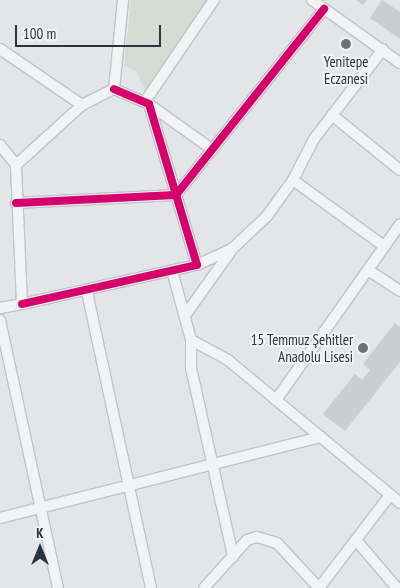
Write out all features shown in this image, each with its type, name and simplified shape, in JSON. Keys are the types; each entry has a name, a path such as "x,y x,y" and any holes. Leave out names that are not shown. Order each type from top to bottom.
{"street":[{"path":"114,89 123,0"},
{"path":"197,265 148,102 214,0"},
{"path":"312,0 400,63"},
{"path":"16,203 176,194 324,9"},
{"path":"0,49 82,105"},
{"path":"186,314 232,250 267,216 293,180 332,115 383,49"},
{"path":"16,165 82,105 114,89 148,102 213,150"},
{"path":"332,115 400,170"},
{"path":"0,145 16,165 16,203 22,304"},
{"path":"293,180 384,246"},
{"path":"276,400 400,224"},
{"path":"0,308 173,274 232,250"},
{"path":"368,270 400,291"},
{"path":"173,274 186,314 191,340 191,368 211,466 234,556"},
{"path":"87,292 151,588"},
{"path":"0,320 58,588"},
{"path":"191,340 228,360 400,503"},
{"path":"0,518 128,488 211,466 234,456 321,437"},
{"path":"204,588 247,540 267,537 319,588 390,495"},
{"path":"356,540 397,588"}],"shaded area":[{"path":"131,0 209,0 146,92 136,71 124,66"}],"building":[{"path":"356,0 367,0 363,5"},
{"path":"382,0 400,12 400,39 370,18"},
{"path":"395,323 400,327 400,362 345,431 323,414 355,374 362,380 370,370 363,364"}],"cycle path":[{"path":"16,203 176,195 324,9"},
{"path":"22,304 197,265 149,104 114,89"}],"place":[{"name":"Yenitepe Eczanesi","path":"346,44"},
{"name":"15 Temmuz Şehitler Anadolu Lisesi","path":"363,348"}]}
